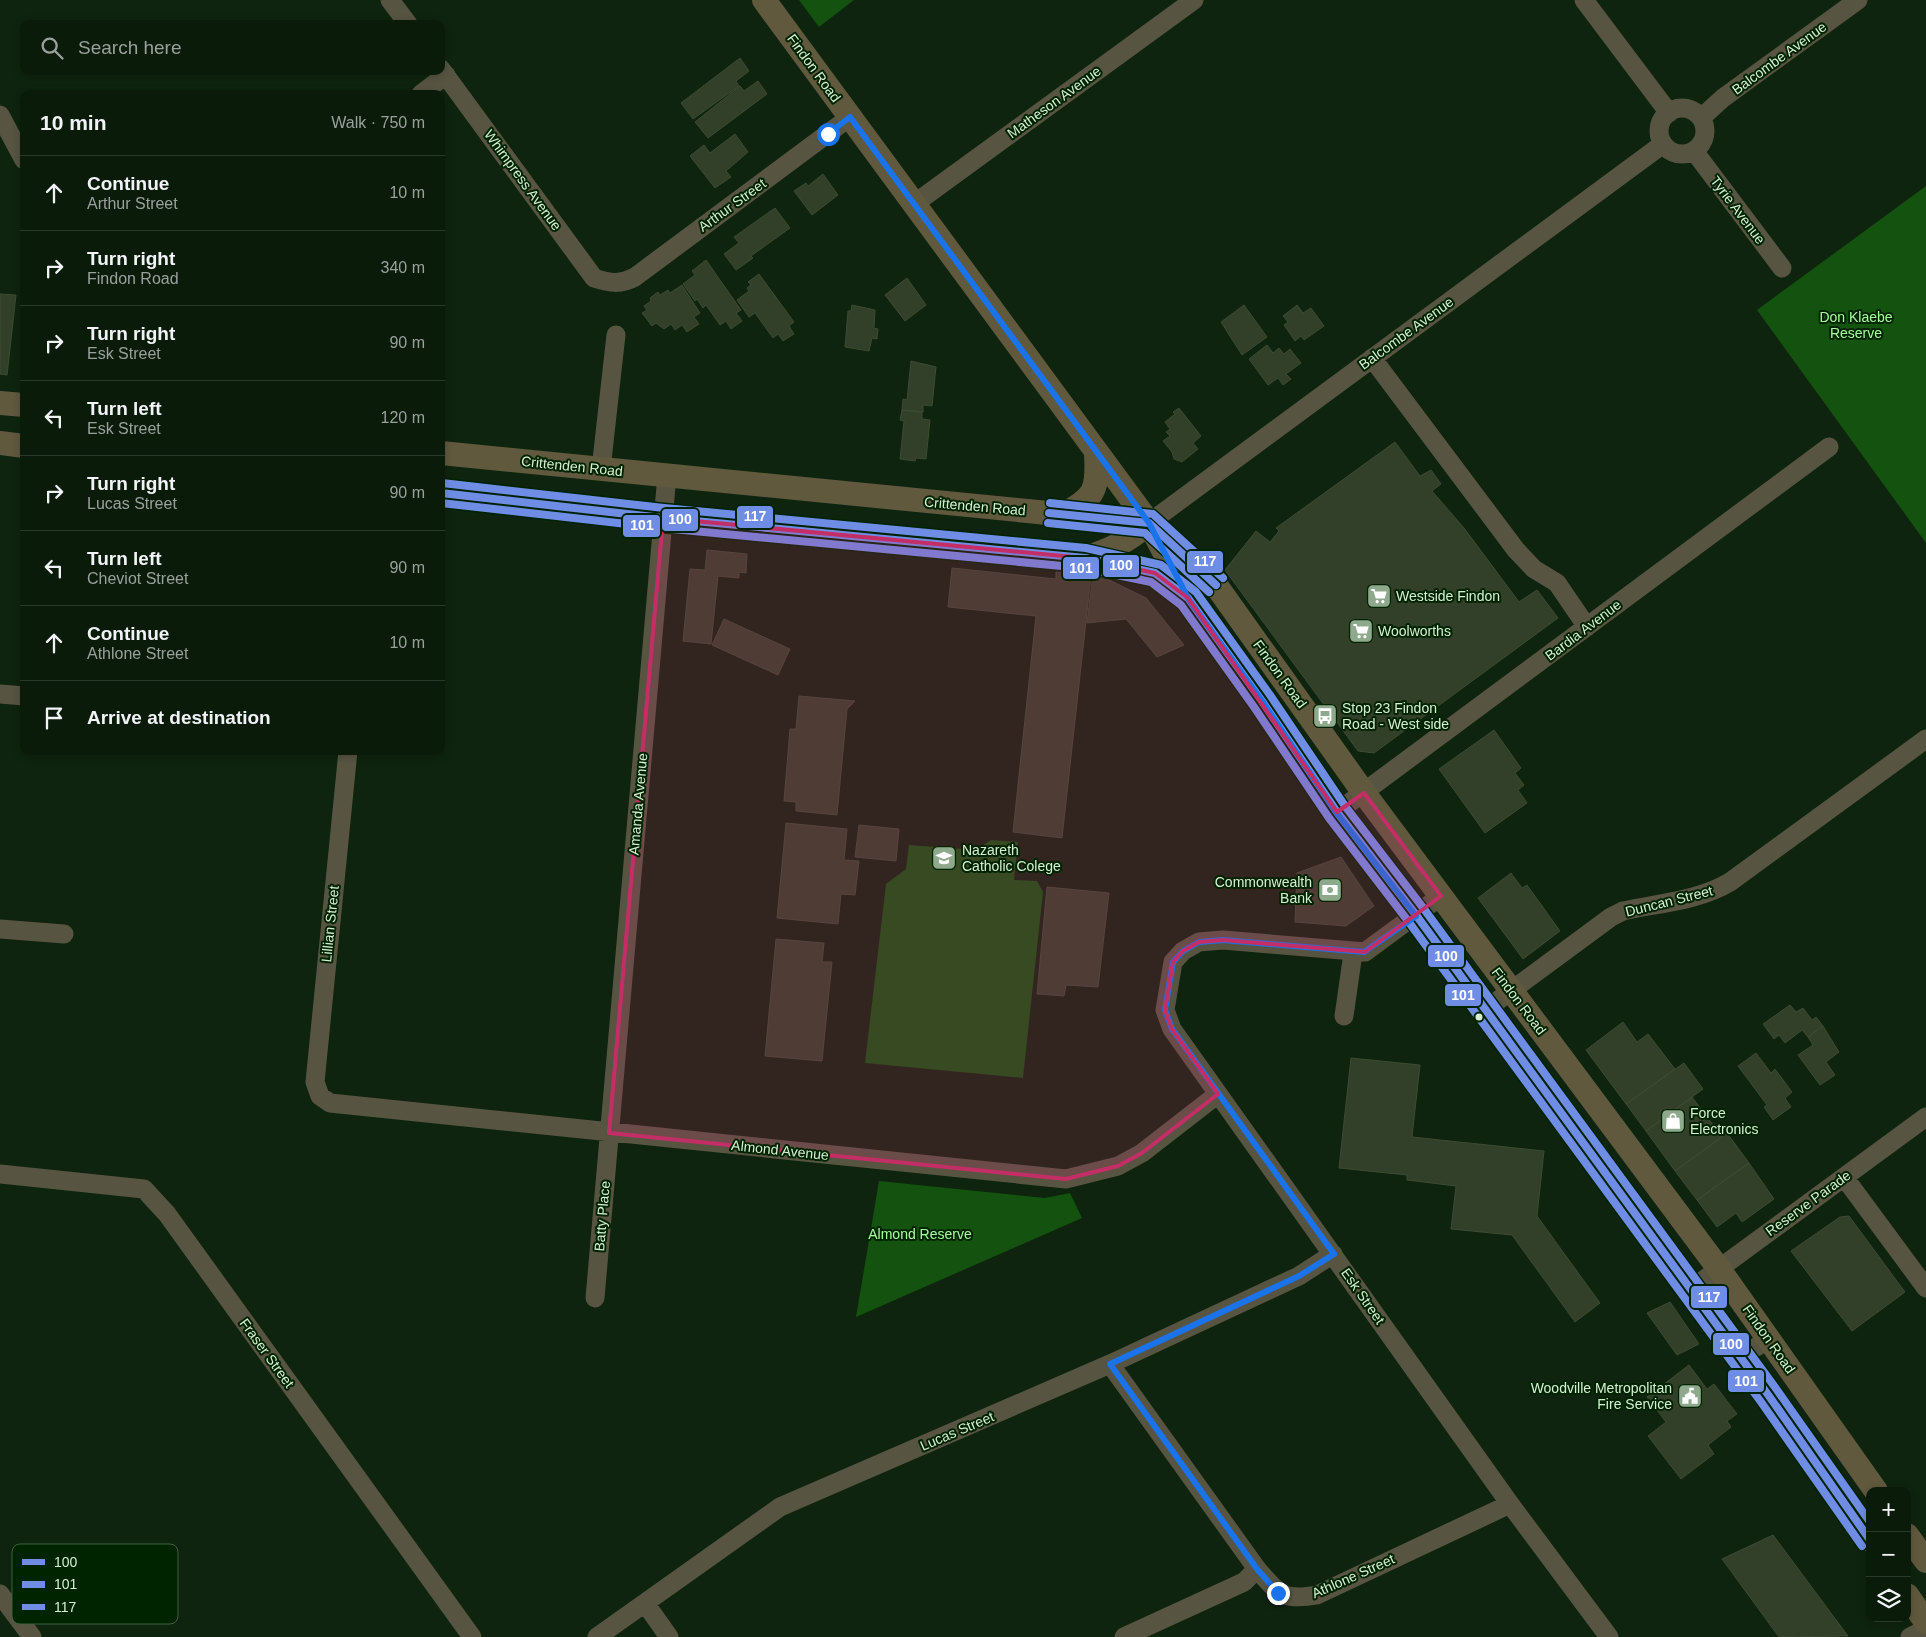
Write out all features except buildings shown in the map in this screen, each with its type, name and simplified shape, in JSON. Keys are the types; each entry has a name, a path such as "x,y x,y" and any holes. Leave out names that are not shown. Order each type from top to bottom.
{"main road":[{"name":"Findon Road","path":"764,0 1149,523 1188,598 1262,701 1336,812 1416,916 1740,1357 1866,1534"},
{"path":"0,403 20,405"},
{"path":"0,443 20,446"},
{"name":"Crittenden Road","path":"445,453 1149,523"},
{"path":"1064,514 1084,503 1092,494 1096,482 1096,453"},
{"path":"445,493 664,518 1085,558 1155,573 1188,598"},
{"name":"Findon Road","path":"1149,523 1213,581 1364,792 1719,1269 1873,1487"},
{"path":"1085,558 1117,547 1129,540 1149,523"},
{"path":"1262,701 1300,702"},
{"path":"1911,1540 1925,1559"},
{"path":"1911,1600 1926,1622"}],"street":[{"path":"390,0 405,20"},
{"name":"Matheson Avenue","path":"914,204 1194,0"},
{"path":"1584,0 1668,113"},
{"name":"Balcombe Avenue","path":"1701,118 1724,98 1858,0"},
{"path":"425,90 440,75"},
{"name":"Whimpress Avenue","path":"445,75 594,278 610,283"},
{"path":"1682,108 1701,118 1705,132 1700,146 1688,153 1674,152 1663,144 1660,131 1664,118 1668,113 1682,108"},
{"path":"0,115 20,152"},
{"name":"Arthur Street","path":"610,283 623,283 635,277 850,117"},
{"name":"Balcombe Avenue","path":"1149,523 1663,144"},
{"name":"Tyrie Avenue","path":"1694,150 1782,268"},
{"path":"601,469 616,335"},
{"path":"1372,358 1516,550 1534,569 1557,583 1587,627"},
{"name":"Bardia Avenue","path":"1336,812 1830,447"},
{"name":"Amanda Avenue","path":"609,1133 667,476"},
{"path":"0,694 20,696"},
{"name":"Duncan Street","path":"1485,1010 1617,914 1701,895 1730,882 1926,739"},
{"name":"Lillian Street","path":"320,1096 315,1082 348,755"},
{"name":"Esk Street","path":"1441,896 1364,952 1223,940 1199,942 1183,951 1173,962 1165,1010 1172,1029 1218,1094 1334,1254 1510,1504 1609,1637"},
{"path":"0,929 64,934"},
{"path":"1344,1016 1353,952"},
{"name":"Almond Avenue","path":"320,1096 330,1103 1066,1179 1118,1166 1142,1153 1218,1094"},
{"name":"Reserve Parade","path":"1690,1290 1926,1117"},
{"name":"Batty Place","path":"595,1298 609,1133"},
{"name":"Fraser Street","path":"0,1174 144,1189 166,1214 472,1637"},
{"path":"1844,1177 1926,1288"},
{"name":"Lucas Street","path":"597,1637 780,1507 1110,1364 1299,1276 1334,1254"},
{"path":"1740,1357 1769,1339"},
{"name":"Athlone Street","path":"1110,1364 1257,1569 1278,1593 1296,1599 1317,1595 1510,1504"},
{"path":"1124,1637 1244,1582 1257,1569"},
{"path":"0,1594 12,1610"},
{"path":"645,1603 669,1637"},
{"path":"22,1624 32,1637"},
{"path":"1910,1637 1926,1629"}],"highlighted area":[{"path":"663,518 1085,558 1155,573 1188,598 1337,812 1364,793 1441,896 1365,952 1223,940 1199,942 1183,951 1173,962 1165,1010 1172,1029 1218,1094 1142,1153 1118,1166 1066,1179 609,1133"}],"green space":[{"path":"799,0 854,0 819,27"},
{"name":"Don Klaebe Reserve","path":"1926,186 1926,543 1757,310"},
{"path":"991,840 1018,842 1014,880 1037,881 1043,892 1023,1078 865,1063 886,884 906,869 909,845 976,850"},
{"name":"Almond Reserve","path":"879,1181 1045,1198 1070,1193 1082,1218 856,1317"}],"transit line":[{"name":"117","path":"445,483 664,508 1086,548 1161,565 1196,592 1270,695 1345,806 1424,909 1777,1390 1866,1516"},
{"name":"100","path":"445,493 663,518 1085,558 1155,573 1188,598 1262,701 1337,812 1416,915 1769,1396 1866,1534"},
{"name":"101","path":"445,503 662,528 1083,568 1151,582 1181,605 1254,707 1329,818 1408,921 1761,1402 1862,1546"},
{"name":"117","path":"1050,503 1153,514 1223,578"},
{"name":"100","path":"1049,513 1149,523 1216,585"},
{"name":"101","path":"1048,523 1145,533 1209,592"}],"place":[{"name":"Westside Findon","path":"1379,596"},
{"name":"Woolworths","path":"1361,631"},
{"name":"Stop 23 Findon Road - West side","path":"1325,716"},
{"name":"Nazareth Catholic Colege","path":"944,858"},
{"name":"Commonwealth Bank","path":"1330,890"},
{"name":"Force Electronics","path":"1673,1121"},
{"name":"Woodville Metropolitan Fire Service","path":"1690,1396"}],"route":[{"path":"828,134 850,117 1149,523 1189,600 1262,701 1336,812 1416,916 1364,952 1223,940 1199,942 1183,951 1173,962 1165,1010 1172,1029 1334,1254 1299,1276 1110,1364 1257,1569 1278,1593"}]}
